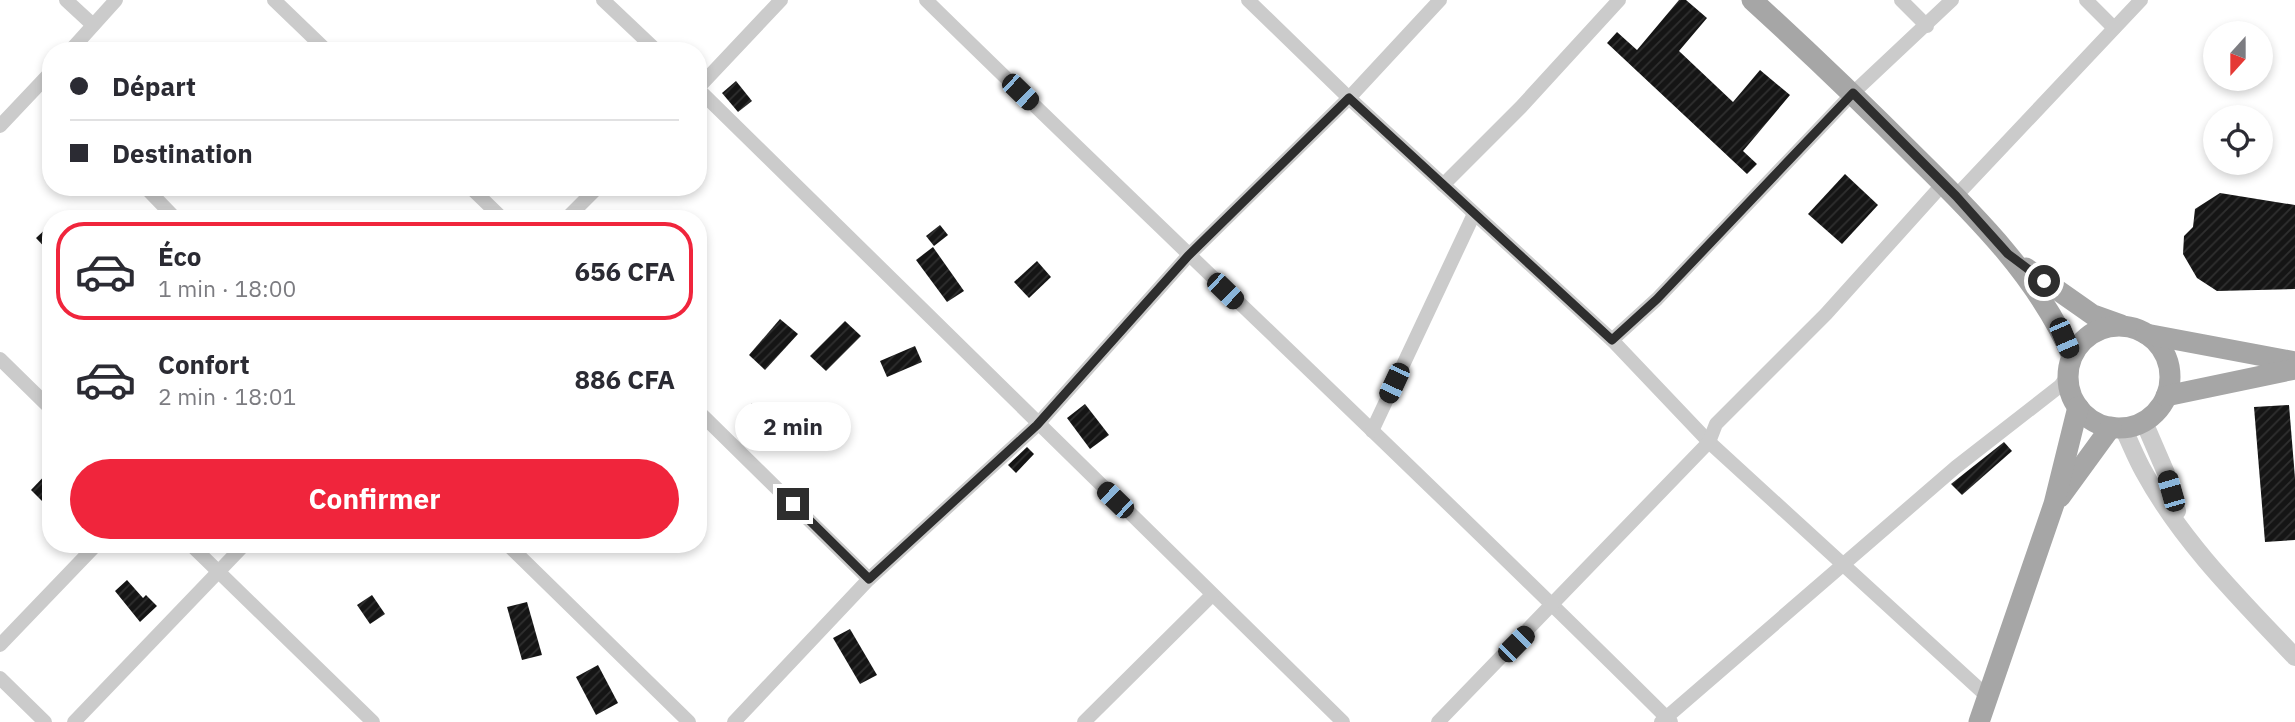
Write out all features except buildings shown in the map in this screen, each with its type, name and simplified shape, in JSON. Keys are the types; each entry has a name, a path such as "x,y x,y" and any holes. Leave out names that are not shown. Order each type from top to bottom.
{"main road":[{"path":"1752,0 1853,93 1950,190 2008,254 2058,326 2070,366 2072,397 2078,407 2092,420 2126,425"},
{"path":"2008,254 2093,315 2136,331 2162,350 2167,361 2169,385 2166,396 2153,415 2126,425 2054,504"},
{"path":"2070,366 2085,338 2105,328 2136,331 2295,362"},
{"path":"2166,396 2295,369"},
{"path":"1979,722 2054,504 2078,407"}],"street":[{"path":"66,0 93,25"},
{"path":"78,42 116,0"},
{"path":"274,0 318,42"},
{"path":"603,0 647,42"},
{"path":"707,79 781,0"},
{"path":"926,0 1188,256 1555,604 1666,721 1842,564 1956,467 2060,386 2070,366"},
{"path":"1248,0 1349,98 1612,340 1710,442 1988,697"},
{"path":"734,722 869,579 1037,425 1188,256 1349,98 1440,0"},
{"path":"1443,185 1521,107 1619,0"},
{"path":"1900,0 1927,26"},
{"path":"1612,340 1657,299 1853,93 1952,0"},
{"path":"2086,0 2115,28"},
{"path":"1438,722 1710,442 1716,424 2141,0"},
{"path":"0,126 42,92"},
{"path":"707,98 1037,425 1343,722"},
{"path":"154,196 167,210"},
{"path":"479,196 494,210"},
{"path":"575,210 589,196"},
{"path":"1372,431 1474,214"},
{"path":"0,359 42,400"},
{"path":"707,420 869,579"},
{"path":"2126,425 2144,472 2182,528 2221,579 2295,657"},
{"path":"0,645 87,553"},
{"path":"199,553 373,722"},
{"path":"74,722 237,553"},
{"path":"516,553 689,722"},
{"path":"1084,722 1212,595"},
{"path":"0,678 45,722"}],"route":[{"path":"793,504 869,579 1037,425 1188,256 1349,98 1612,340 1657,299 1853,93 1956,196 2008,254 2044,281"}]}
